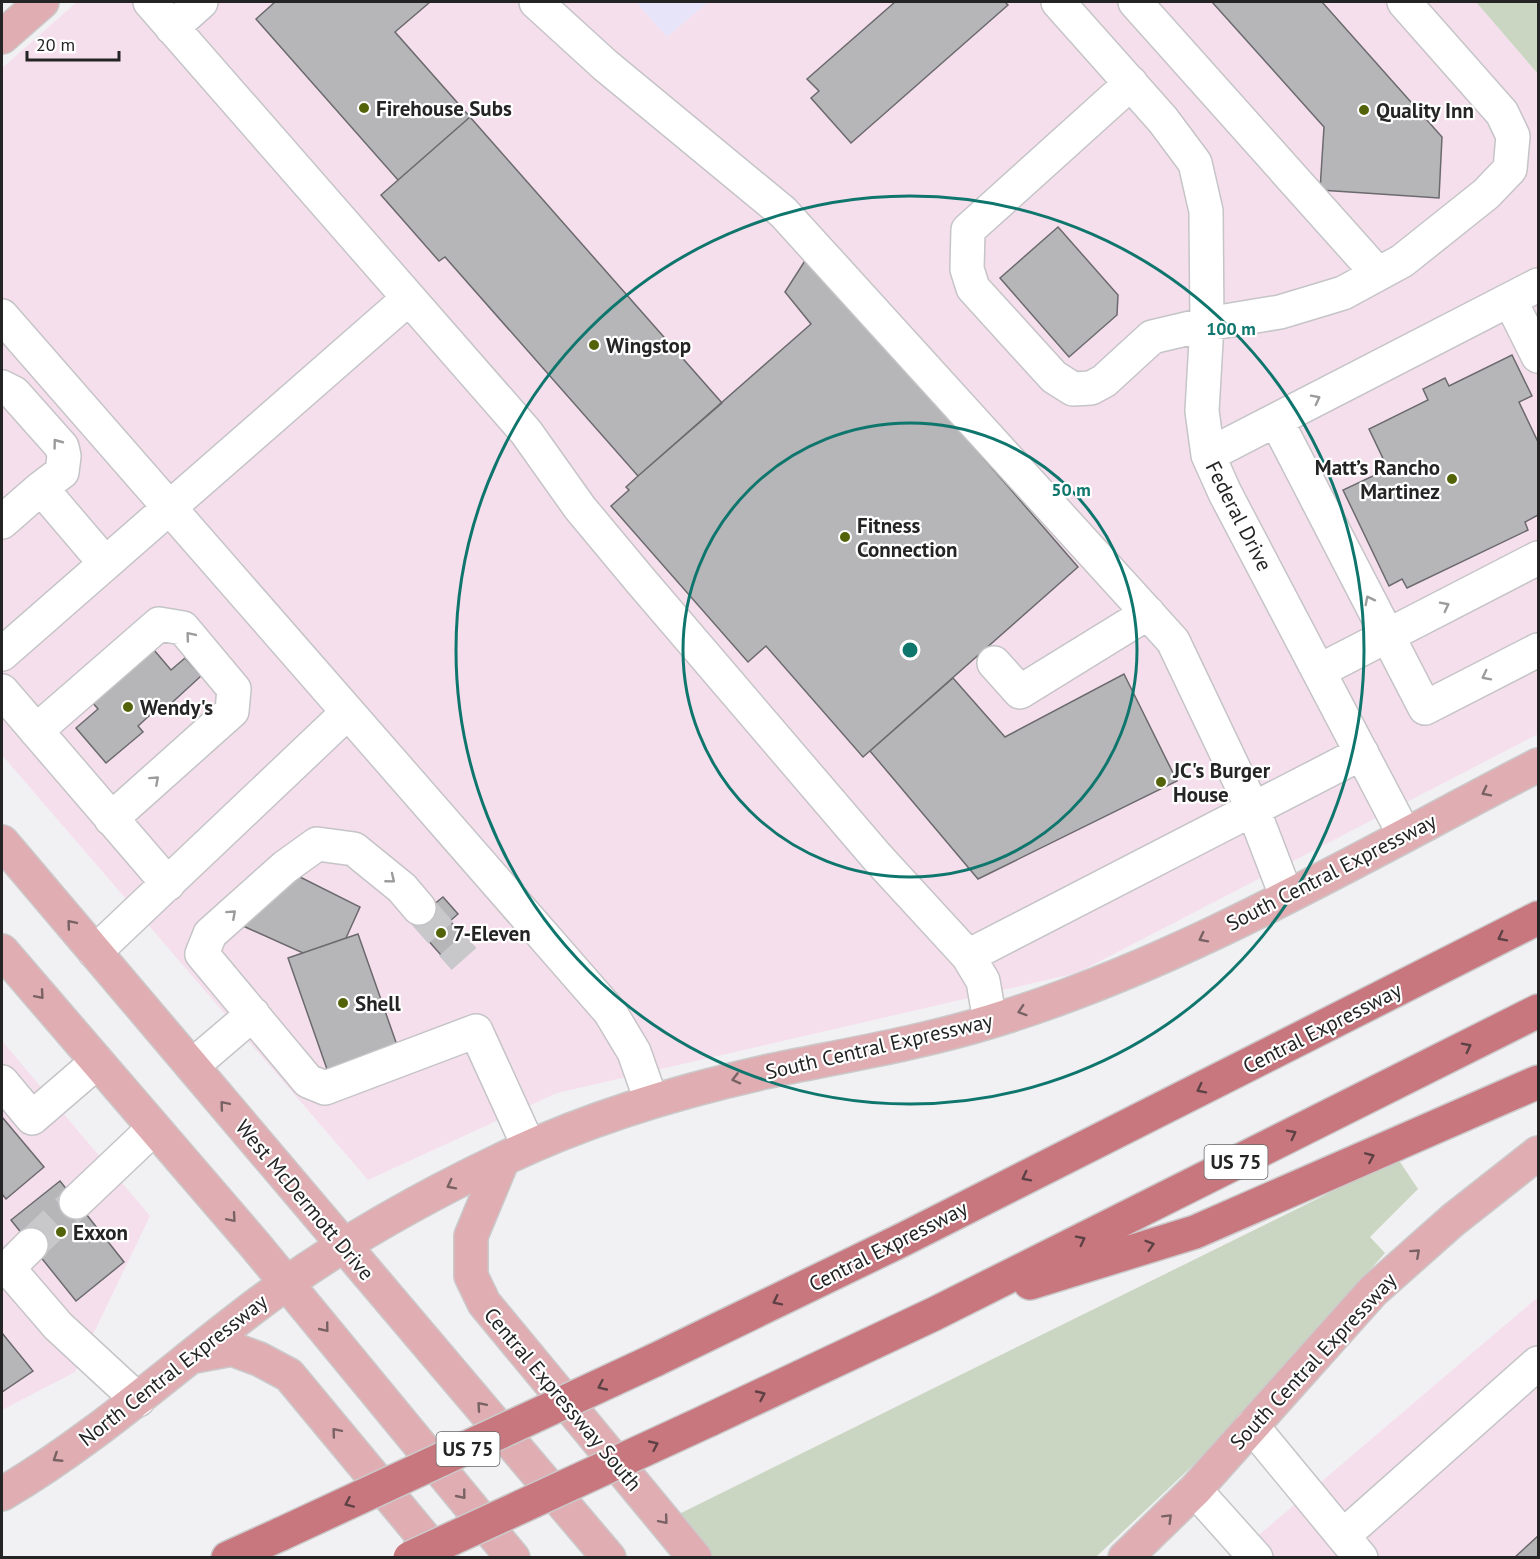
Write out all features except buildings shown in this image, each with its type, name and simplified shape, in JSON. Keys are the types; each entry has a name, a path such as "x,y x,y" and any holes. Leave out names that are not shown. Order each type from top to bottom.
{"highway":[{"name":"Central Expressway","path":"228,1557 655,1360 914,1234 1539,918"},
{"name":"US 75","path":"410,1557 934,1314 1539,1011"},
{"path":"934,1314 1195,1232 1539,1082"}],"main road":[{"path":"2,37 42,2"},
{"name":"South Central Expressway","path":"343,1245 393,1215 516,1153 651,1100 762,1073 908,1043 990,1021 1118,978 1186,947 1539,765"},
{"name":"West McDermott Drive","path":"2,842 609,1557"},
{"path":"2,951 288,1283 513,1557"},
{"name":"Central Expressway South","path":"516,1153 471,1236 471,1275 484,1303 695,1557"},
{"name":"South Central Expressway","path":"1125,1557 1195,1490 1373,1291 1453,1220 1539,1153"},
{"name":"North Central Expressway","path":"4,1488 97,1431 288,1283 343,1245"},
{"path":"195,1356 231,1349 260,1359 289,1375 441,1557"}],"street":[{"path":"150,2 526,432 580,508 648,589 877,857 968,956 983,981 990,1021"},
{"path":"172,28 201,2"},
{"path":"536,2 605,65 783,212 1173,641 1253,809 1286,895"},
{"name":"Federal Drive","path":"1058,2 1163,120 1195,163 1206,211 1208,324 1202,411 1208,455 1404,834"},
{"path":"1135,2 1378,274"},
{"path":"1131,84 968,230 968,269 973,288 1054,377 1073,389 1091,388 1104,381 1152,337 1208,324 1280,312 1343,293 1402,261 1486,194 1510,169 1513,136 1502,113 1404,2"},
{"path":"1208,455 1539,285"},
{"path":"2,654 409,298"},
{"path":"1510,300 1539,356"},
{"path":"2,316 610,1012 634,1052 651,1100"},
{"path":"2,387 14,393 62,447 64,456 62,472 2,522"},
{"path":"1276,420 1425,708 1539,650"},
{"path":"41,488 105,563"},
{"path":"1319,671 1539,558"},
{"path":"994,663 1020,692 1148,614"},
{"path":"36,731 159,624 183,628 234,689 232,711 111,819"},
{"path":"2,691 168,884"},
{"path":"95,952 348,712"},
{"path":"968,956 1362,753"},
{"path":"419,908 402,888 354,849 317,844 285,867 210,934 202,954 308,1081 325,1088 476,1031 516,1153"},
{"path":"192,1066 253,1014"},
{"path":"2,1083 32,1118 97,1062"},
{"path":"76,1202 154,1128"},
{"path":"31,1245 8,1268 58,1326 138,1400"},
{"path":"1252,1426 1352,1547 1539,1363"},
{"path":"1195,1490 1256,1557"}],"shaded area":[{"path":"77,2 636,2 667,37 708,2 1476,2 1538,74 1538,734 1077,973 557,1093 368,1180 2,755 2,68"},
{"path":"636,2 708,2 667,37"},
{"path":"2,1041 150,1216 75,1372 2,1410"},
{"path":"1538,1297 1538,1557 1233,1557"}],"green space":[{"path":"1476,2 1538,2 1538,74"},
{"path":"1398,1159 1418,1189 1370,1237 1385,1253 1206,1453 1096,1557 714,1557 679,1514"}],"tunnel":[{"path":"419,908 464,959"},
{"path":"31,1245 76,1202"}],"place":[{"name":"Firehouse Subs","path":"364,108"},
{"name":"Quality Inn","path":"1364,110"},
{"name":"Wingstop","path":"594,345"},
{"name":"Matt’s Rancho Martinez","path":"1452,479"},
{"name":"Fitness Connection","path":"845,537"},
{"name":"Wendy's","path":"128,707"},
{"name":"JC's Burger House","path":"1161,782"},
{"name":"7-Eleven","path":"441,933"},
{"name":"Shell","path":"343,1003"},
{"name":"Exxon","path":"61,1232"}]}
